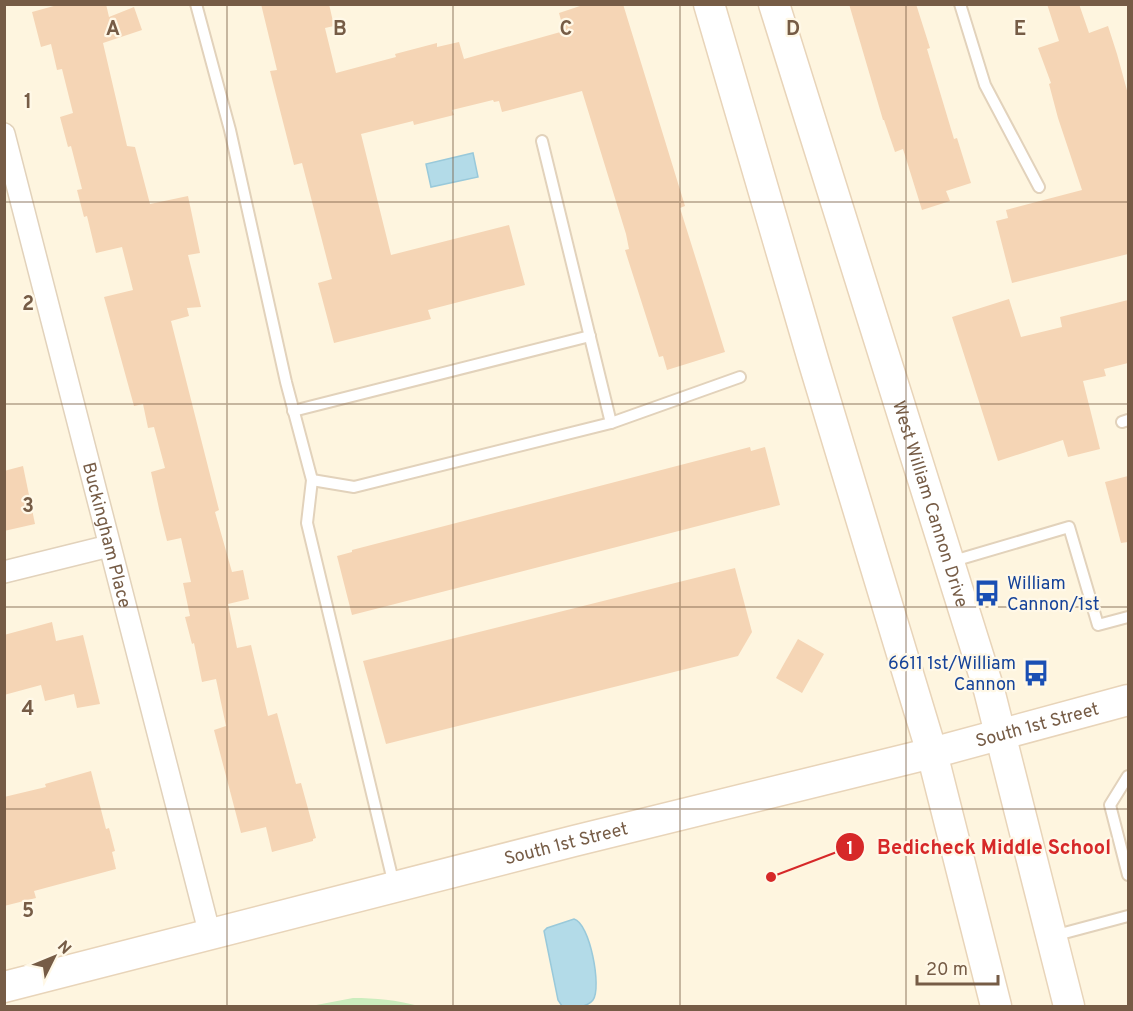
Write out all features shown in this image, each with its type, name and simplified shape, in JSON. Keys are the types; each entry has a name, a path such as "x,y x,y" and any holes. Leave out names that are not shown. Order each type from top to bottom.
{"main road":[{"path":"709,4 814,363 932,753 996,1006"},
{"name":"West William Cannon Drive","path":"774,4 950,562 1000,734 1069,1006"},
{"name":"South 1st Street","path":"4,987 932,753 1128,700"}],"street":[{"name":"Buckingham Place","path":"4,134 210,935"},
{"path":"4,572 109,546"}],"lane":[{"path":"196,4 230,130 293,411 312,480 307,522 395,887"},
{"path":"960,4 985,85 1039,187"},
{"path":"542,141 611,423"},
{"path":"293,411 590,336"},
{"path":"312,480 354,487 611,423 740,377"},
{"path":"950,562 1069,527 1098,625 1128,617"},
{"path":"1128,776 1110,805 1128,875"},
{"path":"1052,936 1128,916"}],"green space":[{"path":"353,998 370,998 419,1006 311,1006"}],"water":[{"path":"473,153 478,177 431,187 426,164"},
{"path":"574,919 580,923 589,943 596,983 593,1000 586,1005 574,1007 562,1006 558,1000 544,931"}],"building":[{"path":"61,4 106,4 109,17 134,7 142,30 103,43 127,146 135,147 150,204 188,196 200,253 188,255 201,307 187,308 189,316 171,321 219,510 215,512 232,572 243,570 249,599 228,604 237,648 251,645 268,716 277,713 296,784 301,783 316,838 313,841 272,852 266,827 241,833 214,730 226,726 216,679 202,682 194,643 192,644 185,617 190,616 183,583 191,582 181,538 167,541 151,472 165,468 154,427 148,428 143,404 134,406 104,297 133,290 122,247 96,253 87,216 84,217 77,190 82,189 71,146 68,147 60,117 73,113 62,69 57,70 51,44 41,47 32,12"},
{"path":"261,4 329,4 334,26 325,28 336,73 437,43 437,47 459,42 464,59 564,31 559,13 586,4 623,4 685,206 680,208 725,352 667,370 663,356 659,357 625,250 629,249 626,234 582,91 502,112 499,101 494,102 493,100 452,110 454,115 414,125 413,121 361,134 391,255 509,225 525,285 428,310 431,319 334,343 318,283 332,279 302,163 294,165 270,71 277,70"},
{"path":"849,4 916,4 954,139 957,138 971,183 946,191 950,201 922,210 903,149 895,152 883,120"},
{"path":"1047,4 1079,4 1089,33 1108,26 1128,94 1128,254 1012,283 996,221 1008,218 1006,210 1082,190 1058,118 1049,84 1051,83 1038,48 1059,41"},
{"path":"1009,299 1021,337 1062,327 1060,317 1128,300 1128,363 1104,369 1106,376 1083,381 1100,449 1068,457 1063,440 998,461 952,317"},
{"path":"750,447 751,451 765,447 780,505 352,615 337,556 352,552 352,550"},
{"path":"23,466 35,524 4,531 4,471"},
{"path":"1128,476 1128,542 1121,543 1105,482"},
{"path":"735,568 752,632 738,656 386,744 363,661"},
{"path":"52,622 56,641 83,635 100,704 77,708 74,694 45,701 41,685 4,695 4,635"},
{"path":"798,639 824,654 802,693 776,678"},
{"path":"91,771 106,829 109,828 115,851 112,852 116,869 34,891 36,898 4,906 4,797 46,787 45,784"}],"place":[{"name":"William Cannon/1st","path":"987,593"},
{"name":"6611 1st/William Cannon","path":"1036,673"},
{"name":"Bedicheck Middle School","path":"771,877"}]}
